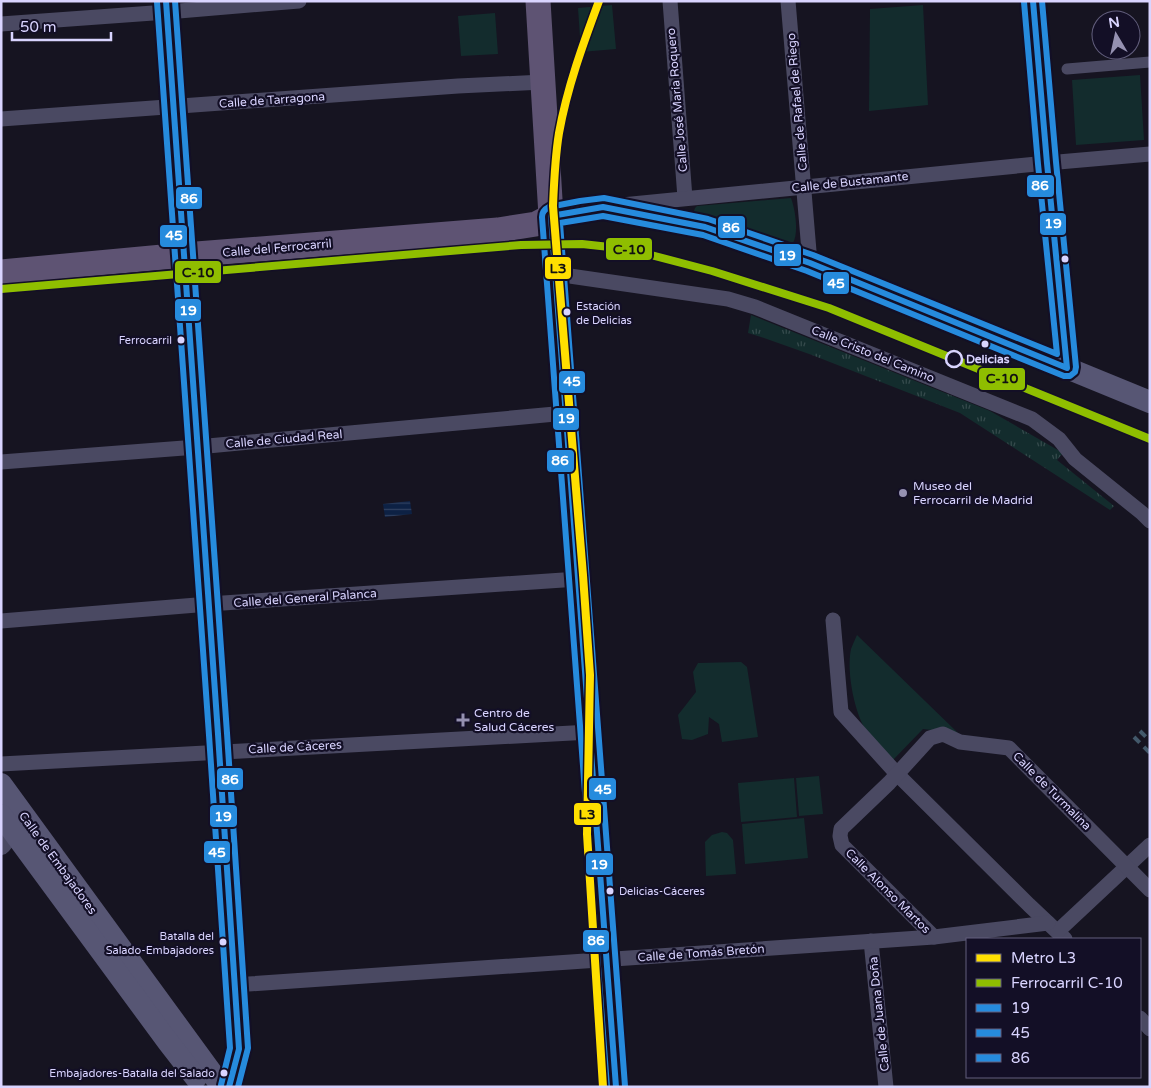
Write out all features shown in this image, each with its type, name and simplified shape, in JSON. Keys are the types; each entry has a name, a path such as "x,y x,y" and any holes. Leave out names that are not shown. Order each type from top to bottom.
{"main road":[{"path":"538,1 556,274 616,1087"},
{"path":"604,207 705,228 810,263 1150,402"},
{"name":"Calle de Bustamante","path":"552,216 604,207"},
{"name":"Calle del Ferrocarril","path":"1,272 184,255 498,230 536,224 552,216"},
{"name":"Calle de Embajadores","path":"5,814 37,865 203,1087"},
{"name":"Calle de Embajadores","path":"5,814 53,854 222,1087"}],"street":[{"path":"1,24 167,7 299,1"},
{"name":"Calle José María Roquero","path":"670,1 685,198"},
{"name":"Calle de Rafael de Riego","path":"788,1 810,263"},
{"path":"1033,1 1067,368"},
{"path":"167,7 239,1049 229,1087"},
{"path":"1067,69 1150,62"},
{"name":"Calle de Tarragona","path":"1,119 458,86 543,82"},
{"name":"Calle de Bustamante","path":"604,207 1150,154"},
{"name":"Calle Cristo del Camino","path":"556,274 728,299 755,307 1032,419 1059,439 1075,459 1150,521"},
{"name":"Calle de Ciudad Real","path":"1,462 197,447 566,413"},
{"name":"Calle del General Palanca","path":"1,622 209,604 578,579"},
{"path":"833,620 841,712 897,774 1057,931 1150,845"},
{"name":"Calle de Cáceres","path":"1,764 590,732"},
{"name":"Calle de Turmalina","path":"842,845 841,829 897,774 930,738 944,734 960,742 1009,748 1150,890"},
{"name":"Calle Alonso Martos","path":"842,845 934,937"},
{"name":"Calle de Tomás Bretón","path":"234,984 871,941 1057,931"},
{"name":"Calle de Juana Doña","path":"871,941 886,1087"},
{"path":"1141,1019 1150,1029"}],"green space":[{"path":"612,5 616,49 581,52 578,8"},
{"path":"923,5 928,105 869,111 870,9"},
{"path":"495,13 498,54 461,56 458,16"},
{"path":"1140,75 1144,140 1076,145 1072,80"},
{"path":"791,198 796,227 793,243 694,211 697,206"},
{"path":"751,315 990,411 1063,453 1057,460 1114,506 1110,510 960,413 812,355 748,333"},
{"path":"857,635 958,733 923,729 891,762 864,727 856,706 851,682 850,659 851,649"},
{"path":"741,662 747,667 758,737 722,742 719,724 709,717 708,734 692,740 682,739 678,715 696,692 693,672 698,663"},
{"path":"819,776 823,814 799,816 796,778"},
{"path":"794,778 797,817 741,822 738,783"},
{"path":"804,818 808,858 745,864 742,824"},
{"path":"722,832 727,833 733,840 736,874 706,876 705,842 712,835"}],"water":[{"path":"410,501 412,514 385,517 383,504"}],"railway":[{"path":"1140,731 1150,741"},
{"path":"1134,737 1150,753"}],"metro line":[{"name":"L3","path":"599,1 576,66 562,116 554,179 553,206 590,675 587,834 603,1087"}],"rail line":[{"name":"C-10","path":"1,289 521,245 582,244 628,249 712,271 829,308 1150,439"}],"transit line":[{"name":"19","path":"166,1 239,1049 229,1087"},
{"name":"86","path":"175,1 248,1048 238,1087"},
{"name":"19","path":"616,1087 551,216 603,207 705,227 810,263 1067,368 1033,1"},
{"name":"45","path":"625,1086 560,223 603,216 703,235 807,271 1064,376 1070,376 1075,372 1076,367 1042,1"},
{"name":"45","path":"157,2 230,1048 221,1085"},
{"name":"86","path":"607,1087 543,214 549,207 604,198 708,219 813,255 1057,354 1024,2"}],"place":[{"name":"Estación de Delicias","path":"567,312"},
{"name":"Ferrocarril","path":"181,340"},
{"name":"Delicias","path":"954,359"},
{"name":"Museo del Ferrocarril de Madrid","path":"903,493"},
{"name":"Centro de Salud Cáceres","path":"463,720"},
{"name":"Delicias-Cáceres","path":"610,891"},
{"name":"Batalla del Salado-Embajadores","path":"223,942"},
{"name":"Embajadores-Batalla del Salado","path":"224,1073"}]}
